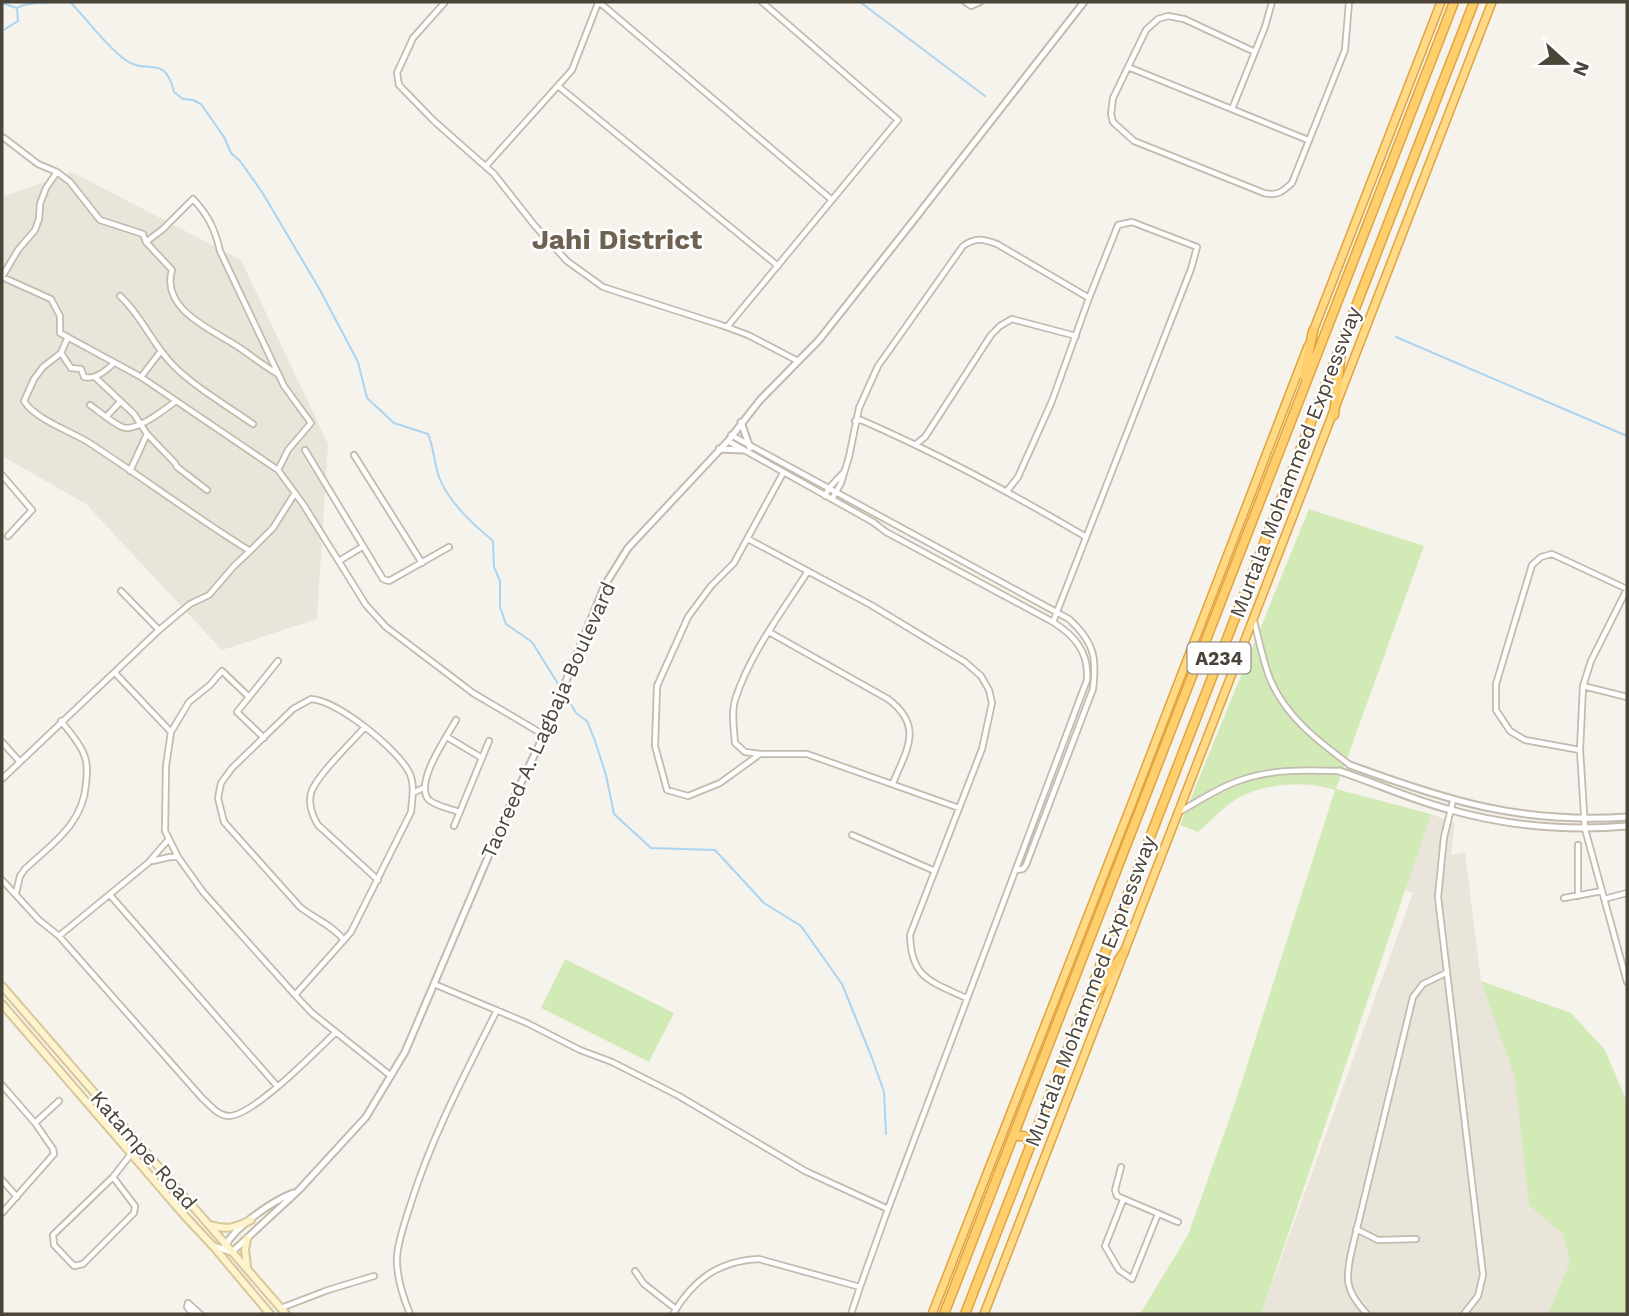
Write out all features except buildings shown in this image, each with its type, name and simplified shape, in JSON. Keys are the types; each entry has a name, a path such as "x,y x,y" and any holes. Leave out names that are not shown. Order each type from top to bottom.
{"highway":[{"name":"Murtala Mohammed Expressway","path":"932,1314 1441,2"},
{"name":"Murtala Mohammed Expressway","path":"944,1314 1454,2"},
{"name":"Murtala Mohammed Expressway","path":"965,1314 1474,2"},
{"name":"Murtala Mohammed Expressway","path":"984,1314 1492,2"},
{"path":"1300,397 1313,331"},
{"path":"1334,415 1343,338"},
{"path":"1079,1020 1124,952"},
{"path":"1026,1106 1031,1117 1042,1117"},
{"path":"1013,1136 1024,1136 1031,1144"}],"main road":[{"name":"Katampe Road","path":"2,986 227,1249 284,1311"},
{"name":"Katampe Road","path":"2,1004 270,1314"},
{"path":"208,1224 233,1229 251,1220"},
{"path":"247,1239 245,1259 249,1272"}],"street":[{"path":"445,2 414,38 397,73 399,85 434,121 486,166 534,226 567,261 603,287 727,327 796,360"},
{"path":"486,166 572,71 599,2 832,200"},
{"path":"727,327 898,121 762,2"},
{"path":"965,2 971,6 980,2"},
{"name":"Taoreed A. Lagbaja Boulevard","path":"227,1249 247,1239 299,1190 366,1117 392,1076 405,1052 508,810 544,735 605,585 628,548 730,438 796,360 819,340 1084,2"},
{"path":"1232,109 1265,27 1272,2"},
{"path":"1255,52 1184,19 1168,16 1158,19 1146,30 1113,97 1113,122 1134,141 1275,195 1282,193 1292,183 1345,50 1349,2"},
{"path":"1128,67 1308,140"},
{"path":"558,86 778,266"},
{"path":"4,138 38,164 57,172 83,196 100,220 143,234 146,242 172,270 169,283 176,304 211,332 278,374"},
{"path":"57,172 46,188 35,230 18,250 2,277 51,299 60,316 60,333 141,377 278,470 366,605 386,627 473,693 544,735"},
{"path":"146,242 193,199 208,215 220,251 278,374 311,423 288,450 278,470"},
{"name":"Taoreed A. Lagbaja Boulevard","path":"884,258 920,211"},
{"path":"1007,491 1026,462 1118,225 1132,222 1197,247 1191,269 1053,622"},
{"path":"832,499 845,471 855,421 878,366 963,246 972,240 982,239 997,244 1088,298"},
{"path":"120,296 135,311 175,367 253,424"},
{"path":"916,444 925,437 991,335 1000,326 1012,319 1076,336"},
{"path":"68,337 61,353 43,367 34,379 24,401 35,412 84,440 250,551"},
{"path":"141,377 161,351"},
{"path":"61,353 71,368 81,369 84,377 95,377 114,363"},
{"path":"95,377 141,424 177,467 207,490"},
{"path":"90,405 126,428 141,424 176,401"},
{"path":"107,416 120,402"},
{"path":"855,421 861,419 916,444 1007,491 1086,537"},
{"path":"741,422 750,447"},
{"path":"130,471 147,434"},
{"path":"730,438 829,488 1056,613 1081,630 1090,642 1096,666 1093,689 1026,864 1023,869 1016,870"},
{"path":"730,438 743,450 873,522 886,532 1053,622 1079,643 1085,656 1087,680 966,998 851,1314"},
{"path":"719,449 743,450"},
{"path":"305,450 380,576 389,581 449,547"},
{"path":"354,455 422,563"},
{"path":"825,496 845,471"},
{"path":"760,754 720,783 688,796 667,790 655,746 657,686 688,617 711,586 734,563 783,473"},
{"path":"2,475 32,510 8,536"},
{"path":"2,779 61,721 116,674 159,630 190,604 209,595 233,566 273,528 295,493"},
{"path":"748,539 871,605 965,662 981,676 989,690 991,718 982,749 910,935 911,956 922,976 966,998"},
{"path":"339,561 362,547"},
{"path":"1580,750 1532,743 1516,736 1504,725 1496,710 1496,684 1532,565 1538,559 1552,554 1627,589 1591,661 1583,686 1580,709 1584,829 1627,982"},
{"path":"808,571 748,670 735,702 735,743 745,752 807,754 959,808"},
{"path":"121,591 159,630"},
{"path":"1254,621 1270,678 1287,710 1303,728 1350,765 1453,801 1513,814 1583,819 1627,817"},
{"path":"769,632 899,707 909,722 910,733 893,783"},
{"path":"264,738 237,712 278,661"},
{"path":"249,697 222,671 189,702 170,732 164,802 168,841 203,892 295,995 335,1033 392,1076"},
{"path":"116,674 170,732"},
{"path":"1583,686 1627,697"},
{"path":"295,995 344,940 378,880 411,812 413,793 411,776 390,746 328,703 311,699 293,709 232,768 221,783 218,798 224,822 300,907 330,926 344,940"},
{"path":"456,720 429,769 425,787 430,801 459,812"},
{"path":"16,894 20,876 25,869 66,831 83,805 86,761 82,750 61,721"},
{"path":"364,727 315,785 310,803 312,815 318,825 378,880"},
{"path":"447,737 482,758"},
{"path":"454,826 489,741"},
{"path":"2,742 20,762"},
{"path":"1178,813 1223,788 1254,776 1299,770 1339,771 1451,810 1527,825 1584,829 1627,826"},
{"path":"413,793 425,787"},
{"path":"1453,801 1444,836 1439,881 1446,973 1483,1275 1478,1296 1464,1314"},
{"path":"852,835 935,871"},
{"path":"59,936 148,863 168,841"},
{"path":"1578,845 1578,895"},
{"path":"148,863 178,857"},
{"path":"2,880 39,920 59,936 215,1111 227,1116 240,1113 259,1102 335,1033"},
{"path":"1564,898 1602,891"},
{"path":"1604,900 1627,893"},
{"path":"110,895 277,1086"},
{"path":"1367,1314 1354,1298 1347,1280 1356,1229 1413,997 1423,984 1446,973"},
{"path":"434,984 657,1084 805,1171 888,1209"},
{"path":"410,1314 398,1277 397,1258 403,1229 416,1187 439,1132 497,1010"},
{"path":"2,1085 35,1123 54,1154 2,1213"},
{"path":"35,1123 59,1101"},
{"path":"113,1178 135,1206 134,1213 83,1264 74,1266 54,1245 53,1235 113,1178 131,1154"},
{"path":"1121,1167 1115,1190 1117,1196 1178,1222"},
{"path":"2,1180 17,1197"},
{"name":"Taoreed A. Lagbaja Boulevard","path":"227,1249 251,1220 279,1199 299,1190"},
{"path":"1124,1200 1105,1246 1119,1270 1132,1279 1158,1214"},
{"path":"1356,1229 1376,1240 1416,1239"},
{"path":"213,1246 227,1249 226,1261"},
{"path":"673,1314 701,1277 741,1260 759,1259 860,1287"},
{"path":"635,1271 644,1284 676,1308"},
{"path":"284,1311 328,1290 374,1276"},
{"path":"193,1314 187,1306 188,1303 200,1314"}],"shaded area":[{"path":"72,172 241,260 328,444 317,619 222,650 86,504 2,456 2,197"},
{"path":"1431,814 1455,823 1451,855 1465,852 1481,981 1516,1078 1529,1204 1563,1234 1570,1262 1548,1314 1261,1314 1413,893 1401,888"}],"green space":[{"path":"1309,509 1424,546 1336,789 1431,814 1261,1314 1140,1314 1188,1235 1234,1106 1335,790 1298,784 1271,787 1235,800 1198,832 1180,825"},
{"path":"565,959 674,1013 649,1062 541,1008"},
{"path":"1481,981 1571,1013 1605,1050 1627,1102 1627,1314 1548,1314 1570,1262 1563,1234 1529,1205 1515,1078"}],"waterway":[{"path":"19,7 51,2"},
{"path":"61,2 70,2 124,59 133,64 160,69 170,80 174,92 183,99 201,104 224,137 231,153 262,192 320,290 358,362 367,398 394,423 428,434 443,487 455,504 493,541 494,567 500,581 500,607 506,624 532,642 560,687"},
{"path":"860,2 985,96"},
{"path":"2,3 17,8 18,21 2,31"},
{"path":"1396,337 1627,436"},
{"path":"563,692 577,714 587,721 606,775 614,814 651,848 715,850 764,903 801,926 842,984 884,1092 886,1134"}],"district":[{"name":"Jahi District","path":"617,239"}]}
